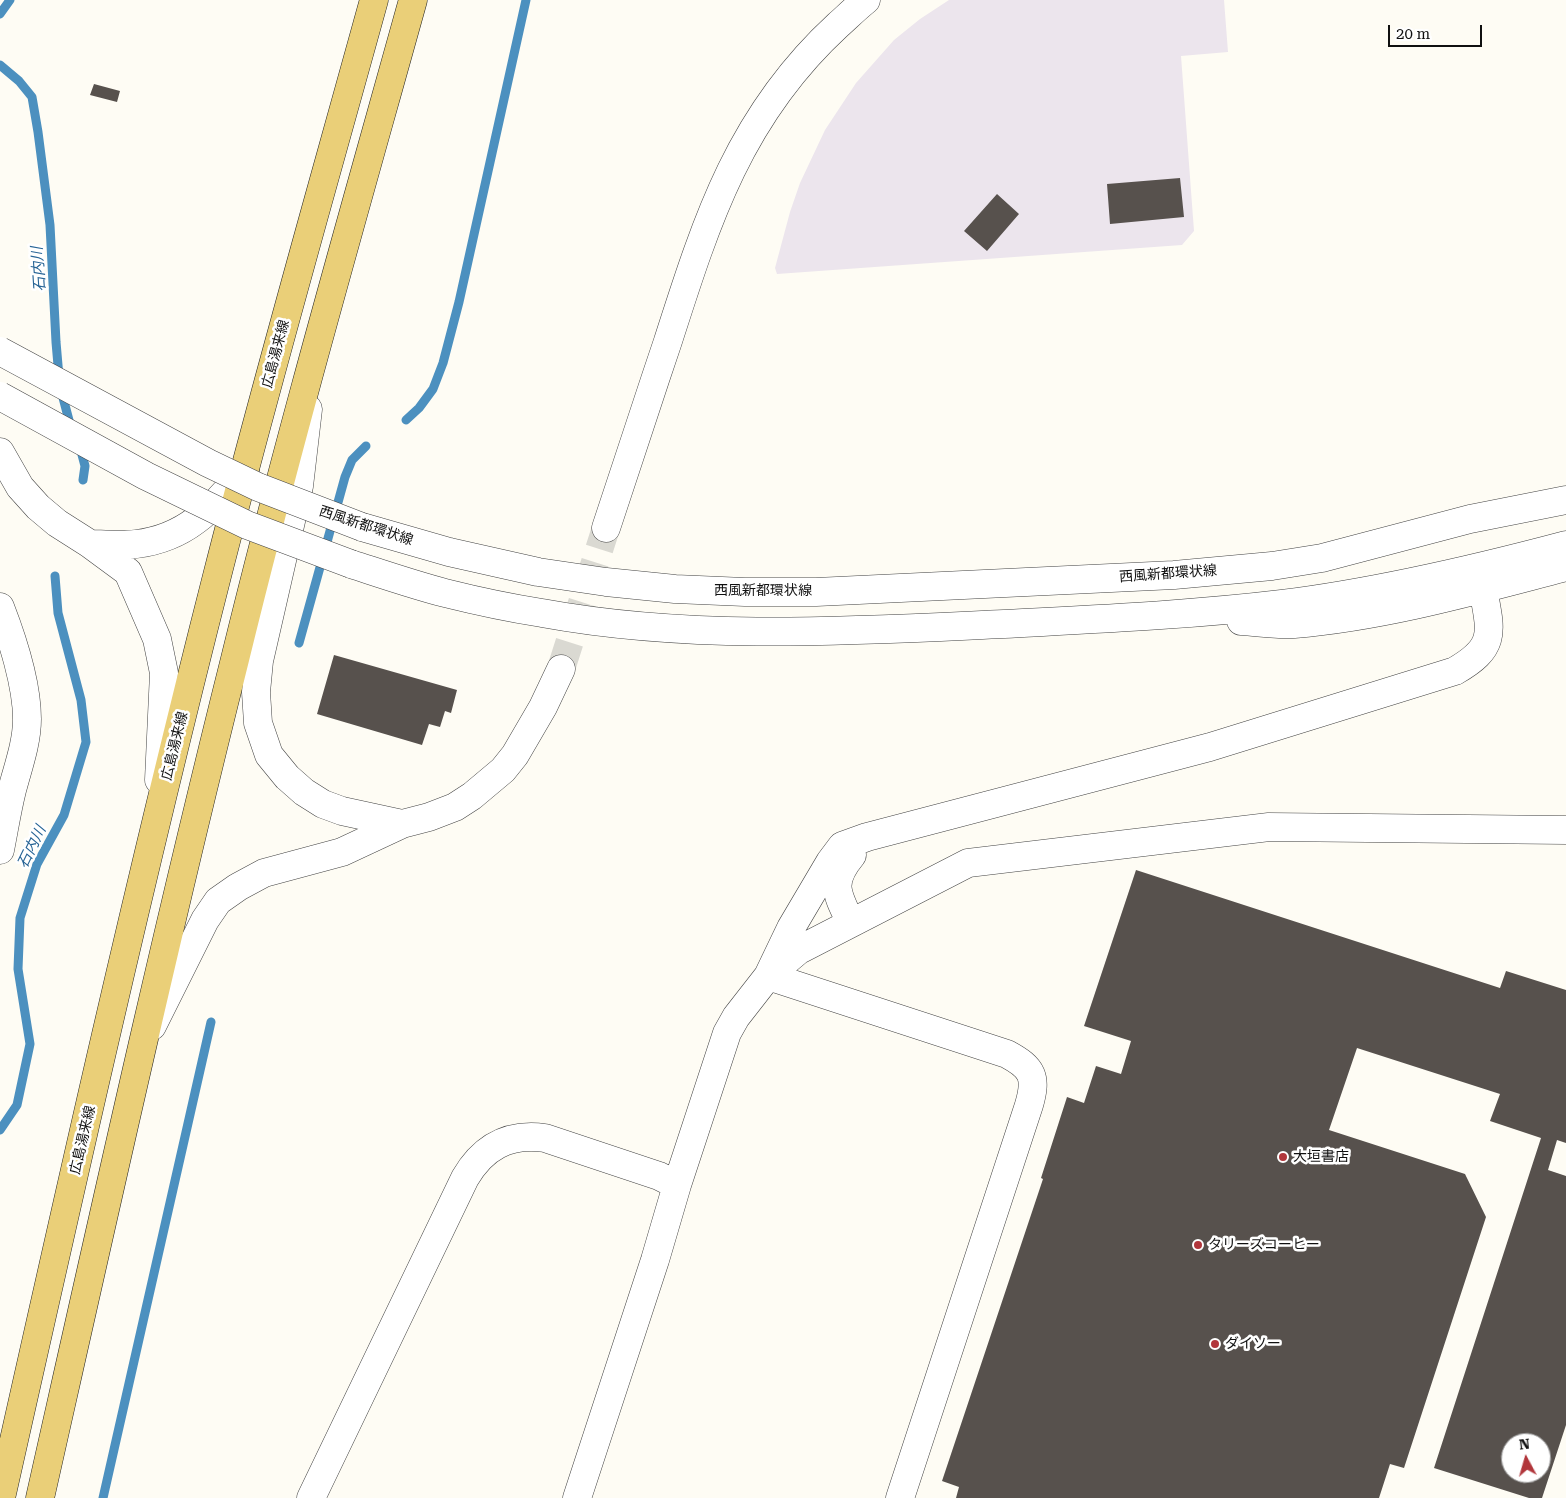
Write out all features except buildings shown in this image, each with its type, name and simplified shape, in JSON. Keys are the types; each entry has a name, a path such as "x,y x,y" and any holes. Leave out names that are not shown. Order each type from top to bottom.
{"main road":[{"name":"広島湯来線","path":"1,1498 156,822 245,470 374,0"},
{"path":"40,1498 142,1045 234,660 413,0"},
{"path":"0,1417 30,1369"}],"street":[{"path":"606,528 702,237 728,175 746,140 792,72 822,39 866,0"},
{"name":"西風新都環状線","path":"0,351 208,463 258,487 362,527 449,552 538,572 675,589 745,592 816,592 1164,576 1272,566 1322,558 1470,519 1566,500"},
{"path":"315,356 299,486 259,661 256,692 258,723 269,755 304,792 323,804 342,811 402,824"},
{"path":"0,396 146,476 247,525 351,564 446,593 543,614 611,623 681,629 821,631 1145,616 1282,604 1356,593 1478,568 1566,545"},
{"path":"0,452 20,487 38,508 128,572 157,639 162,656 164,693 156,822"},
{"path":"90,544 136,544 172,536 197,520 218,502 245,470"},
{"path":"1145,616 1293,624 1368,614 1483,589 1566,567"},
{"path":"768,976 791,928 830,862 842,846 867,837 1210,747 1454,671 1470,662 1482,652 1487,642 1489,632 1483,589"},
{"path":"0,607 12,639 23,688 27,718 24,745 11,792 0,850"},
{"path":"142,1045 205,920 218,901 238,887 264,873 342,852 402,824 429,817 455,806 477,792 503,770 530,732 561,669"},
{"path":"577,1498 727,1033 736,1017 768,976 799,950 968,863 1269,827 1566,830"},
{"path":"851,923 837,894 837,880 845,863 867,837"},
{"path":"768,976 1006,1054 1027,1068 1032,1075 1034,1083 1029,1105 900,1498"},
{"path":"312,1498 465,1178 482,1154 512,1139 545,1138 658,1176 677,1185"}],"shaded area":[{"path":"949,0 1224,0 1228,52 1181,56 1194,231 1182,245 777,274 775,268 790,212 800,183 825,130 856,83 894,40 920,19"}],"waterway":[{"name":"石内川","path":"0,14 10,0"},
{"path":"406,420 419,408 433,389 443,363 459,302 526,0"},
{"name":"石内川","path":"0,65 19,81 32,97 50,225 59,377"},
{"name":"石内川","path":"61,390 71,428"},
{"path":"299,643 345,477 352,460 366,446"},
{"name":"石内川","path":"80,447 85,466 83,480"},
{"name":"石内川","path":"0,1130 17,1105 30,1044 18,969 20,918 37,864 64,815 86,742 81,700 58,613 55,576"},
{"path":"103,1498 211,1022"}],"tunnel":[{"path":"561,669 606,528"}],"place":[{"name":"大垣書店","path":"1283,1157"},
{"name":"タリーズコーヒー","path":"1198,1245"},
{"name":"ダイソー","path":"1215,1344"}]}
